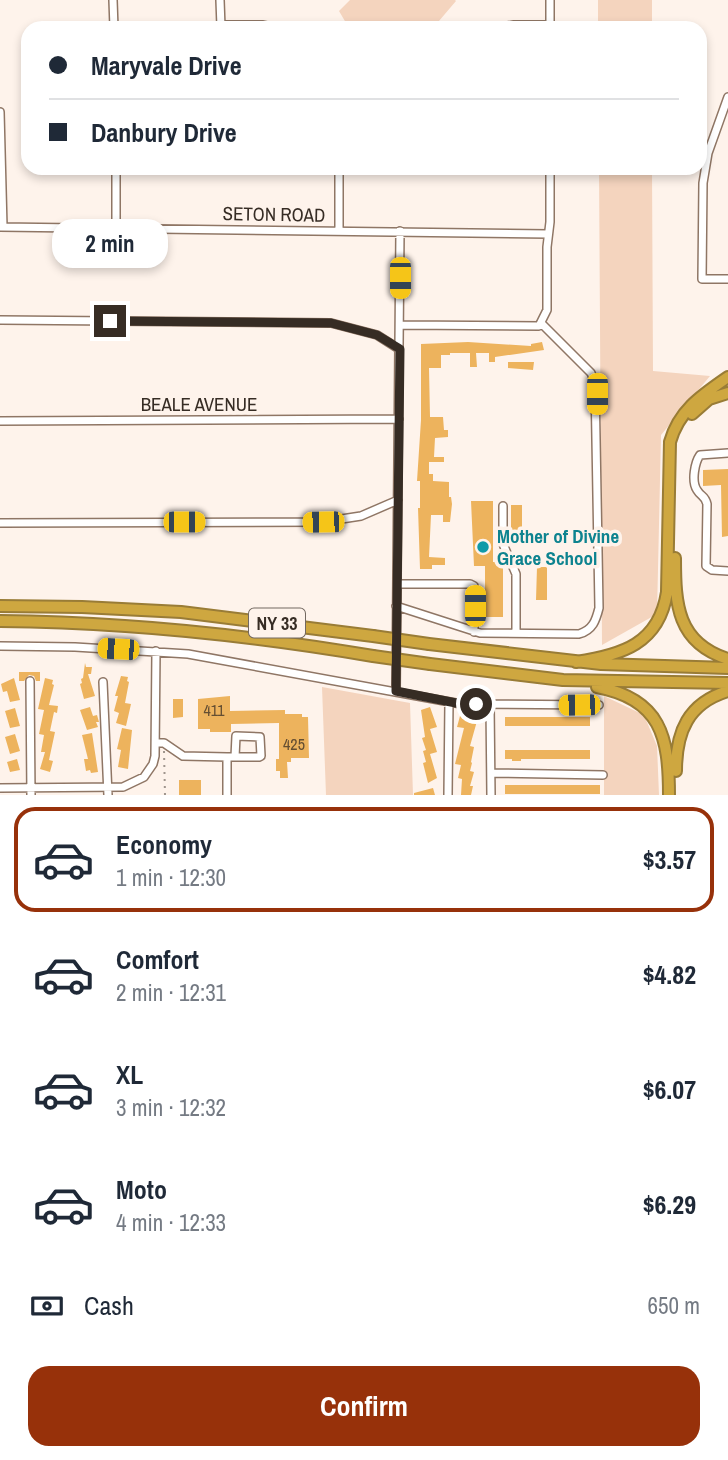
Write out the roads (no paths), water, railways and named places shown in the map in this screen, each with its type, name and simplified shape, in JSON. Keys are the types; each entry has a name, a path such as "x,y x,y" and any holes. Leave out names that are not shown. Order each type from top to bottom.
{"highway":[{"path":"576,662 619,654 641,641 657,623 667,592 670,442 685,410 728,377"},
{"path":"728,393 698,407 684,423 677,439 674,467 676,601 685,627 694,639 708,650 728,659"},
{"name":"NY 33","path":"0,606 181,612 576,662 728,668"},
{"name":"NY 33","path":"0,621 76,622 183,629 564,680 728,683"},
{"path":"564,680 616,691 634,699 649,711 656,720 667,747 669,795"},
{"path":"676,795 677,748 685,723 702,703 712,696 728,691"}],"street":[{"path":"113,0 114,21"},
{"path":"220,0 221,21"},
{"path":"550,0 550,21"},
{"path":"707,159 728,96"},
{"path":"0,111 2,227"},
{"path":"116,175 116,228"},
{"path":"339,175 339,230"},
{"path":"400,325 533,327 542,322 547,310 550,175"},
{"path":"704,175 702,279 728,279"},
{"name":"SETON ROAD","path":"2,227 548,234"},
{"path":"396,691 400,231"},
{"path":"0,320 331,323 377,335 400,349"},
{"path":"397,606 474,632 579,634 588,632 593,626 599,608 595,383 591,373 542,322"},
{"name":"BEALE AVENUE","path":"0,421 399,419"},
{"path":"728,453 700,455 696,461 695,484 697,490 706,498 707,504 705,566 712,570 728,571"},
{"path":"0,523 323,522 361,516 398,500"},
{"path":"503,506 503,544 516,574 516,633"},
{"path":"397,584 474,586 474,632"},
{"path":"0,646 156,651 238,662 449,702 491,705 599,705"},
{"path":"0,788 31,792 108,791 130,785 144,777 153,764 160,743 156,651"},
{"path":"30,681 31,792"},
{"path":"103,682 108,791"},
{"path":"448,795 449,702"},
{"path":"491,705 491,795"},
{"path":"160,743 183,756 231,757 261,756 260,737 236,736 231,757 227,795"},
{"path":"491,773 603,775"}],"place":[{"name":"Mother of Divine Grace School","path":"483,547"}]}
